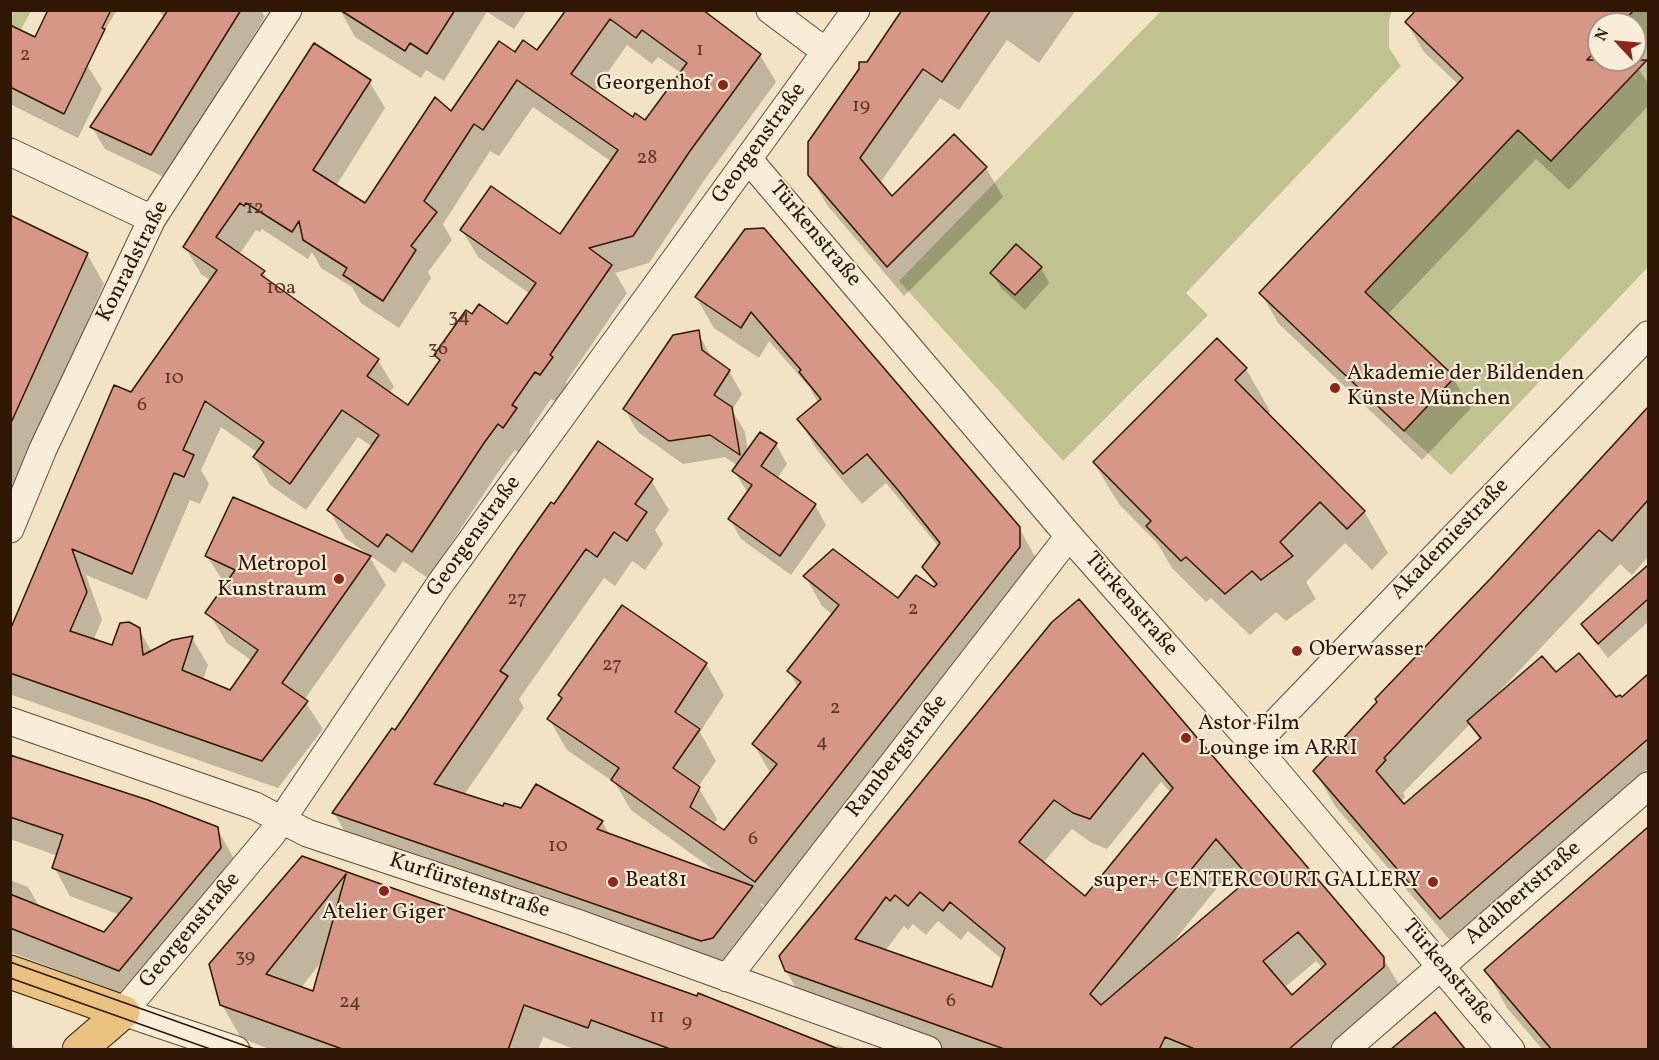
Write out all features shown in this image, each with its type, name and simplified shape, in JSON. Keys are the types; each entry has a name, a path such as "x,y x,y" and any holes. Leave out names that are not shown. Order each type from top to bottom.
{"main road":[{"path":"10,972 123,1012"},
{"name":"Georgenstraße","path":"79,1050 123,1012"}],"street":[{"name":"Konradstraße","path":"10,529 43,449 152,219 288,10"},
{"path":"770,10 826,52"},
{"name":"Georgenstraße","path":"123,1012 272,834 440,584 856,10"},
{"path":"10,152 152,219"},
{"name":"Türkenstraße","path":"749,160 1069,536 1254,745 1511,1050"},
{"name":"Akademiestraße","path":"1254,745 1648,335"},
{"name":"Rambergstraße","path":"727,978 1069,536"},
{"name":"Kurfürstenstraße","path":"10,721 255,806 307,832 574,922 928,1050"},
{"name":"Adalbertstraße","path":"1345,1050 1648,786"},
{"path":"123,1012 236,1050"}],"green space":[{"path":"13,11 31,11 21,30 11,25"},
{"path":"1161,11 1392,11 1389,20 1389,48 1401,66 1186,293 1208,315 1063,461 899,281"},
{"path":"1648,11 1648,267 1451,475 1404,431 1454,377 1365,292 1518,130 1551,161 1636,72 1647,72 1647,12 1633,12"}],"building":[{"path":"48,10 111,10 102,28 105,29 64,114 10,87 10,25 35,37"},
{"path":"168,10 241,10 151,155 90,127"},
{"path":"340,10 455,10 427,54 410,43 405,51"},
{"path":"566,10 703,10 761,54 690,151 633,236 589,248 612,265 550,355 553,357 540,375 535,372 512,405 517,408 503,428 498,424 484,443 412,552 387,534 378,547 327,510 379,435 342,410 290,484 253,457 264,442 205,401 183,450 194,455 184,477 174,473 132,574 72,549 87,592 70,631 112,645 120,623 129,622 140,628 143,655 172,640 193,636 182,670 230,690 258,650 205,613 235,570 205,556 233,497 371,556 282,683 308,701 262,761 10,673 10,630 114,385 131,392 217,270 183,247 314,43 371,80 313,170 365,203 435,97 451,111 499,41 515,52 523,40 537,50","holes":["610,19 636,38 642,30 687,63 645,120 635,113 633,117 571,74","517,80 618,150 560,234 491,186 460,230 536,283 507,324 479,304 472,314 466,310 434,355 440,360 408,405 367,376 379,359 261,275 265,271 216,237 240,203 244,206 246,203 292,232 299,221 303,240 347,268 343,275 383,301 416,250 411,246 437,212 424,201 474,124 483,130"]},
{"path":"902,10 991,10 942,82 923,69 860,158 892,196 954,134 987,167 887,267 808,175 808,142 859,69 859,62 867,62"},
{"path":"1416,10 1634,10 1632,12 1587,12 1587,72 1636,72 1551,161 1518,130 1365,292 1455,377 1404,431 1259,293 1463,78 1405,22"},
{"path":"10,215 88,253 10,425"},
{"path":"764,228 1020,527 1020,547 755,882 611,780 619,768 547,719 562,698 558,695 622,605 707,663 675,712 700,729 673,768 700,787 690,807 724,830 777,764 752,744 801,682 787,671 839,605 803,576 833,549 898,598 916,575 934,587 937,584 922,567 940,543 898,490 867,454 843,474 797,419 821,399 799,372 801,370 751,312 741,328 695,297 745,229"},
{"path":"1016,244 1042,267 1015,295 990,273"},
{"path":"699,330 702,350 730,370 714,395 732,407 740,455 710,435 669,441 623,409 673,335"},
{"path":"1217,338 1247,368 1235,380 1365,511 1347,529 1320,502 1280,542 1293,556 1261,580 1252,571 1225,594 1186,557 1181,561 1146,526 1151,521 1093,462"},
{"path":"1648,407 1648,500 1612,541 1599,530 1384,758 1386,760 1376,771 1404,804 1481,738 1467,721 1542,656 1556,672 1579,653 1616,697 1620,695 1622,697 1648,674 1648,739 1440,919 1313,771 1377,702 1375,699 1492,577"},
{"path":"760,432 777,443 761,466 816,504 780,556 728,519 752,485 732,471"},
{"path":"598,441 653,479 635,504 647,512 627,541 614,532 597,557 586,549 500,671 508,676 434,784 503,806 504,803 521,808 536,784 603,821 597,829 753,886 713,938 701,941 332,813 392,728 395,730 519,547 551,502 554,504"},
{"path":"1648,565 1648,599 1598,644 1581,624"},
{"path":"1079,599 1384,957 1384,967 1288,1050 1197,1050 1165,1037 1159,1050 1007,1050 785,971 779,956 1052,622","holes":["1143,753 1173,788 1085,896 1019,842 1054,800 1073,813 1090,819","1216,839 1250,878 1101,1005 1090,994","920,892 943,911 950,902 1005,948 992,987 855,939 886,897 890,901 895,895 908,906","1298,932 1326,964 1292,995 1263,961"]},
{"path":"10,755 148,800 218,827 221,848 119,971 10,928 10,894 104,932 132,898 52,868 63,835 10,817"},
{"path":"1648,827 1648,1050 1552,1050 1484,970"},
{"path":"302,856 697,996 698,993 841,1050 673,1050 591,1020 588,1028 524,1005 508,1050 345,1050 220,1005 209,964","holes":["346,874 313,991 266,974"]},
{"path":"1435,1012 1466,1050 1390,1050"}],"tram line":[{"path":"10,962 257,1050"},
{"path":"10,978 213,1050"}],"place":[{"name":"Georgenhof","path":"723,85"},
{"name":"Akademie der Bildenden Künste München","path":"1335,388"},
{"name":"Metropol Kunstraum","path":"339,579"},
{"name":"Oberwasser","path":"1297,651"},
{"name":"Astor Film Lounge im ARRI","path":"1186,738"},
{"name":"Beat81","path":"613,882"},
{"name":"super+ CENTERCOURT GALLERY","path":"1433,882"},
{"name":"Atelier Giger","path":"384,891"}]}
